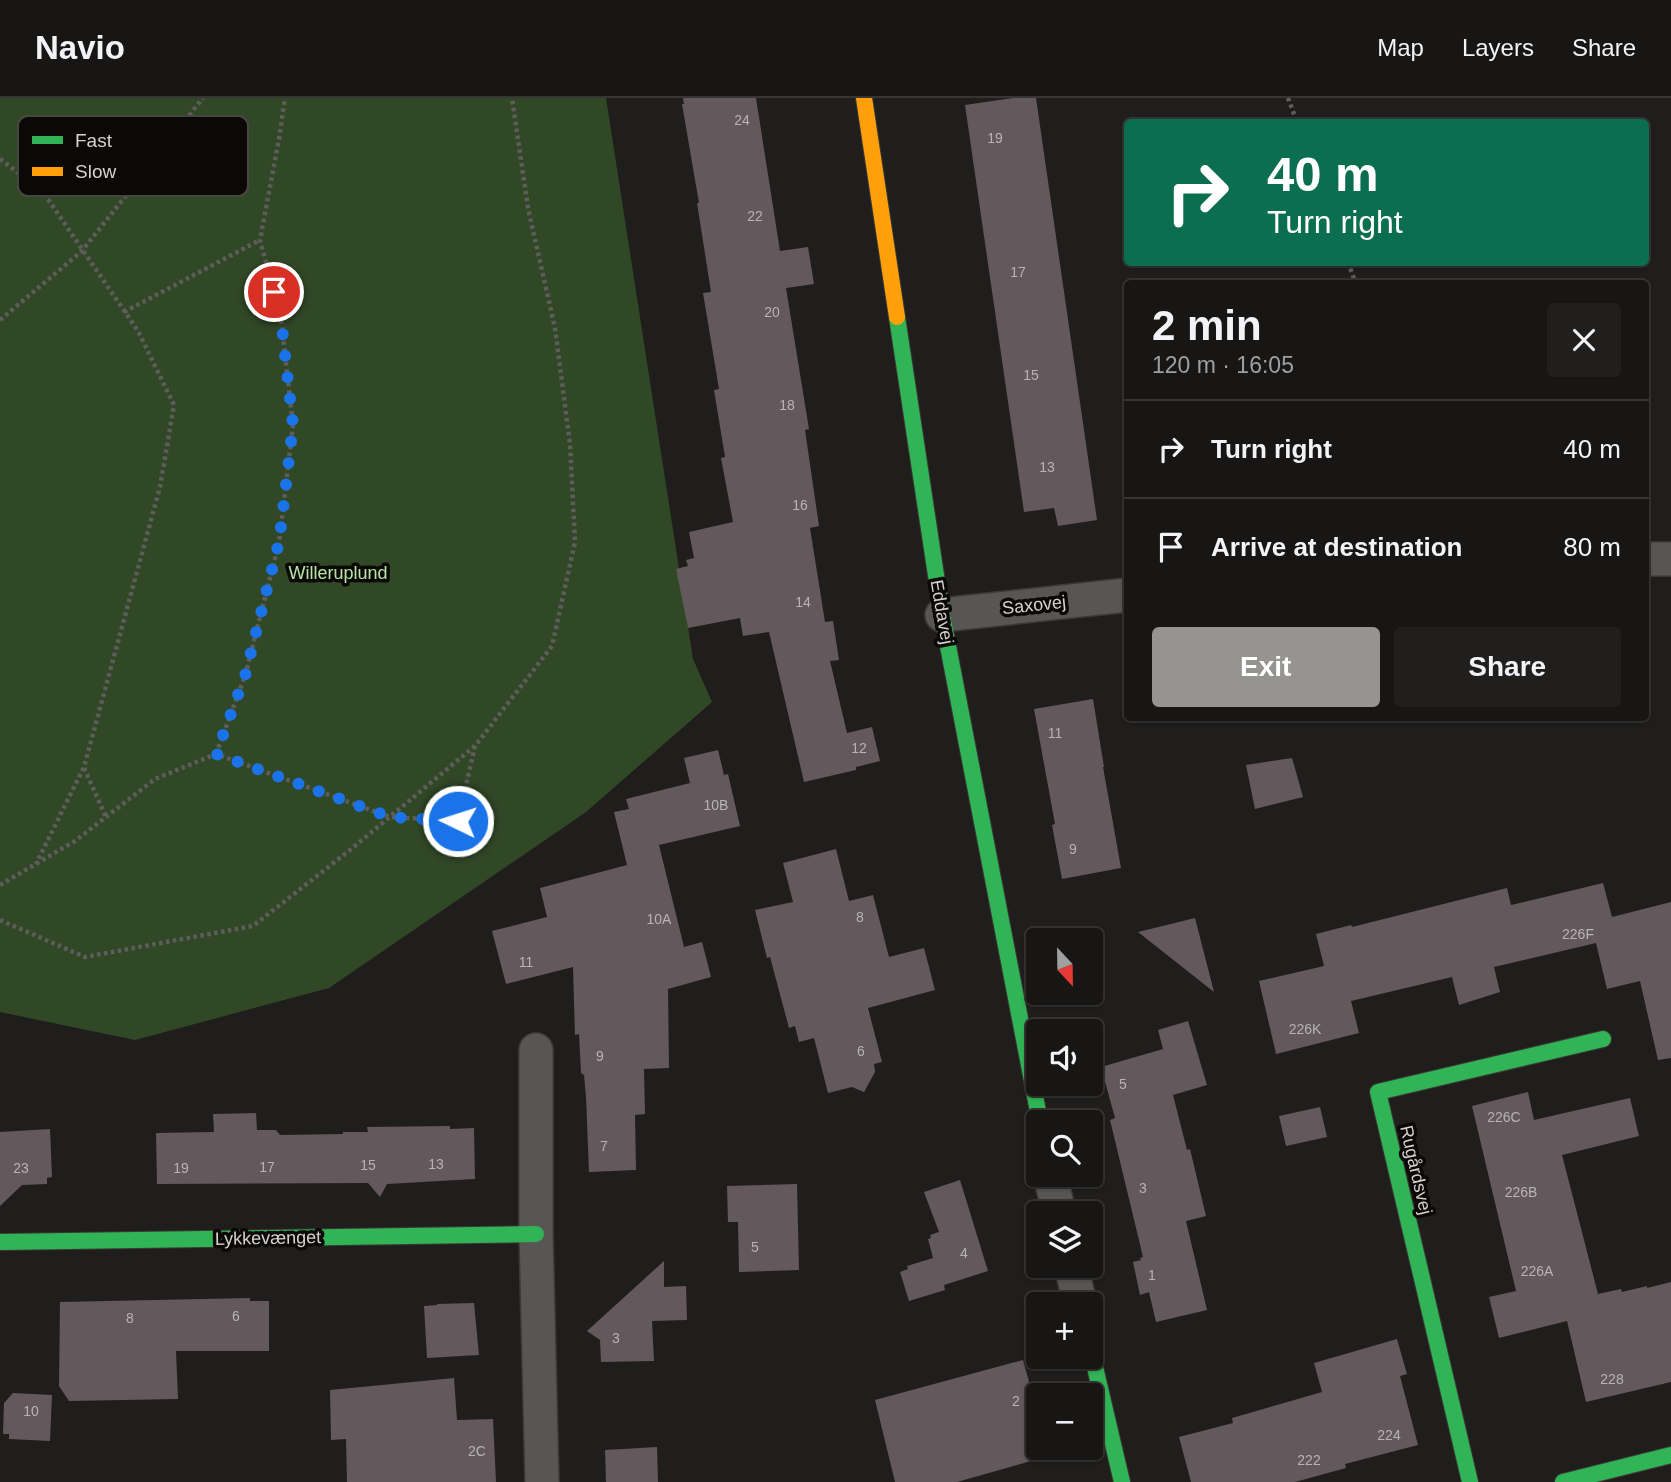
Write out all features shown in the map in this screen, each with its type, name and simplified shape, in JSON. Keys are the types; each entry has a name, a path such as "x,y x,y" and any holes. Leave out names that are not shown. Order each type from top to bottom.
{"street":[{"name":"Eddavej","path":"864,98 942,615 1038,1110"},
{"path":"1649,559 1671,559"},
{"name":"Saxovej","path":"942,615 1124,595"},
{"name":"Rugårdsvej","path":"1470,1482 1378,1092 1603,1039"},
{"path":"536,1049 536,1234 541,1482"},
{"name":"Lykkevænget","path":"0,1242 536,1234"},
{"path":"1095,1369 1122,1482"},
{"path":"1563,1482 1671,1455"}],"path":[{"path":"189,116 203,98"},
{"path":"216,754 245,676 279,542 293,425 281,319 260,240 285,98"},
{"path":"0,920 85,957 253,926 475,746 552,646 575,542 570,444 555,328 528,208 512,98"},
{"path":"1289,98 1296,119"},
{"path":"0,159 18,173"},
{"path":"36,864 84,767 160,487 174,405 138,331 46,196"},
{"path":"0,320 82,251 125,196"},
{"path":"124,312 260,240"},
{"path":"0,885 75,841 155,779 216,754 390,817 458,821 475,746"},
{"path":"84,767 106,817"}],"green space":[{"name":"Willeruplund","path":"0,98 606,98 693,659 712,702 586,812 329,988 135,1040 0,1012"}],"building":[{"path":"683,98 756,98 780,251 808,247 814,284 786,288 809,429 805,430 819,526 810,528 825,622 833,621 839,660 830,661 847,733 872,727 880,761 856,767 856,770 804,782 769,632 743,636 740,618 688,628 676,569 688,566 686,560 694,558 689,532 733,522 721,458 725,457 714,390 719,389 703,293 711,292"},
{"path":"1013,98 1036,98 1097,520 1058,526 1054,508 1024,512 965,105"},
{"path":"1093,699 1121,868 1062,879 1034,709"},
{"path":"718,750 724,775 728,774 740,826 659,845 684,947 702,942 711,977 668,989 669,1068 644,1069 645,1114 635,1115 636,1170 589,1172 584,1075 581,1073 579,1034 575,1035 573,967 506,984 492,931 547,917 540,888 627,865 614,812 629,809 626,799 690,783 684,758"},
{"path":"1292,758 1303,797 1255,809 1246,765"},
{"path":"836,849 849,901 873,895 889,957 924,948 935,990 868,1008 882,1062 874,1064 875,1072 864,1092 852,1087 828,1093 814,1038 799,1042 795,1026 789,1028 755,910 793,902 783,863"},
{"path":"1603,883 1612,917 1671,902 1671,1058 1658,1060 1640,981 1607,989 1596,943 1494,967 1500,992 1459,1005 1452,977 1351,1001 1359,1033 1276,1054 1259,981 1324,966 1316,934 1507,888 1511,905"},
{"path":"1195,918 1214,992 1138,932"},
{"path":"1188,1021 1207,1085 1173,1095 1187,1150 1190,1149 1206,1216 1186,1221 1207,1310 1156,1322 1149,1292 1140,1295 1133,1262 1143,1257 1110,1120 1115,1118 1103,1066 1163,1049 1158,1030"},
{"path":"1528,1092 1534,1120 1630,1098 1639,1136 1562,1155 1598,1294 1671,1282 1671,1382 1586,1402 1567,1321 1499,1338 1489,1297 1516,1291 1472,1106"},
{"path":"1320,1107 1327,1137 1286,1146 1279,1116"},
{"path":"256,1113 257,1130 276,1130 280,1135 368,1132 367,1127 474,1128 475,1179 387,1184 380,1197 368,1183 157,1184 156,1133 214,1132 213,1114"},
{"path":"50,1129 52,1177 47,1178 47,1184 22,1185 0,1206 0,1132"},
{"path":"960,1180 988,1271 944,1285 945,1290 909,1301 900,1272 908,1269 907,1266 933,1258 928,1239 931,1238 930,1235 939,1232 924,1192"},
{"path":"797,1184 799,1270 739,1272 738,1222 728,1222 727,1186"},
{"path":"664,1261 664,1287 686,1286 687,1320 652,1321 654,1361 601,1362 600,1340 587,1331"},
{"path":"250,1298 250,1301 269,1301 269,1351 176,1351 178,1399 69,1401 59,1386 60,1302"},
{"path":"474,1303 479,1355 427,1358 424,1306"},
{"path":"1397,1339 1407,1374 1400,1376 1418,1445 1345,1464 1346,1468 1295,1482 1191,1482 1179,1437 1233,1423 1232,1418 1322,1392 1314,1363"},
{"path":"1023,1360 1029,1383 1026,1383 1026,1460 1035,1460 957,1482 895,1482 875,1400"},
{"path":"454,1378 457,1420 493,1419 496,1482 347,1482 346,1439 331,1440 330,1390"},
{"path":"13,1393 52,1395 50,1441 9,1439 9,1434 3,1434 4,1403"},
{"path":"657,1447 658,1482 606,1482 605,1450"}],"traffic: fast":[{"path":"897,317 942,615 1038,1110"},
{"path":"1470,1482 1378,1092 1603,1039"},
{"path":"0,1242 536,1234"},
{"path":"1095,1369 1122,1482"},
{"path":"1563,1482 1671,1455"}],"traffic: slow":[{"path":"864,98 897,317"}],"route":[{"path":"274,292 281,319 293,425 282,519 279,542 245,676 216,754 390,817 458,821"}]}
